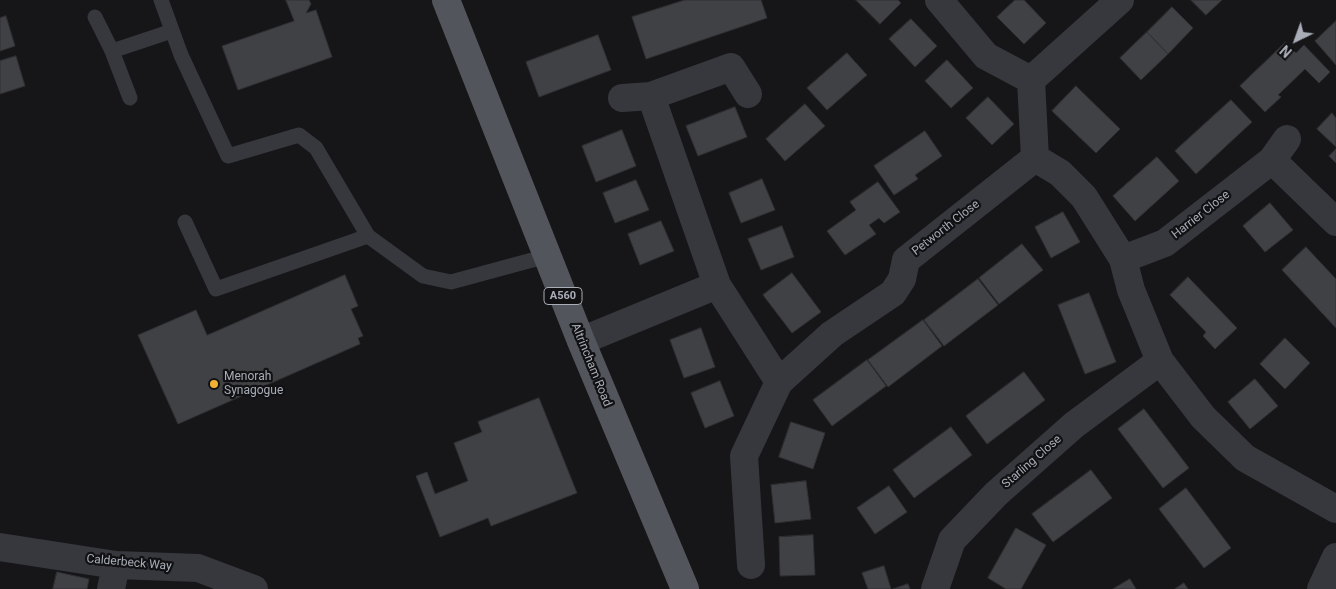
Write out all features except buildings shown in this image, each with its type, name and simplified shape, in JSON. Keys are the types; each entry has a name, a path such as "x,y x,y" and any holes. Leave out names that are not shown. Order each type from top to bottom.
{"main road":[{"name":"Altrincham Road","path":"446,0 581,341 685,589"}],"street":[{"path":"939,0 986,56 1030,80"},
{"path":"1030,80 1120,0"},
{"path":"622,98 651,96 737,61 748,94"},
{"path":"1030,80 1035,158 1060,173 1084,196 1123,259 1131,290 1160,361 1203,417 1245,458 1336,509"},
{"path":"651,96 717,285 779,382"},
{"name":"Harrier Close","path":"1123,259 1164,243 1279,149 1336,222"},
{"name":"Petworth Close","path":"751,564 744,456 779,382 832,334 892,293 902,279 906,260 1035,158"},
{"path":"581,341 717,285"},
{"name":"Starling Close","path":"935,589 952,540 996,494 1074,425 1160,361"},
{"name":"Calderbeck Way","path":"0,547 114,577 198,568 254,589"},
{"path":"1321,589 1336,557"}],"lane":[{"path":"161,0 181,55 228,156 299,134 316,148 368,236 423,276 451,282 547,256"},
{"path":"95,17 112,51 130,98"},
{"path":"112,51 172,31"},
{"path":"185,222 216,289 368,236"}],"place":[{"name":"Menorah Synagogue","path":"214,384"}]}
